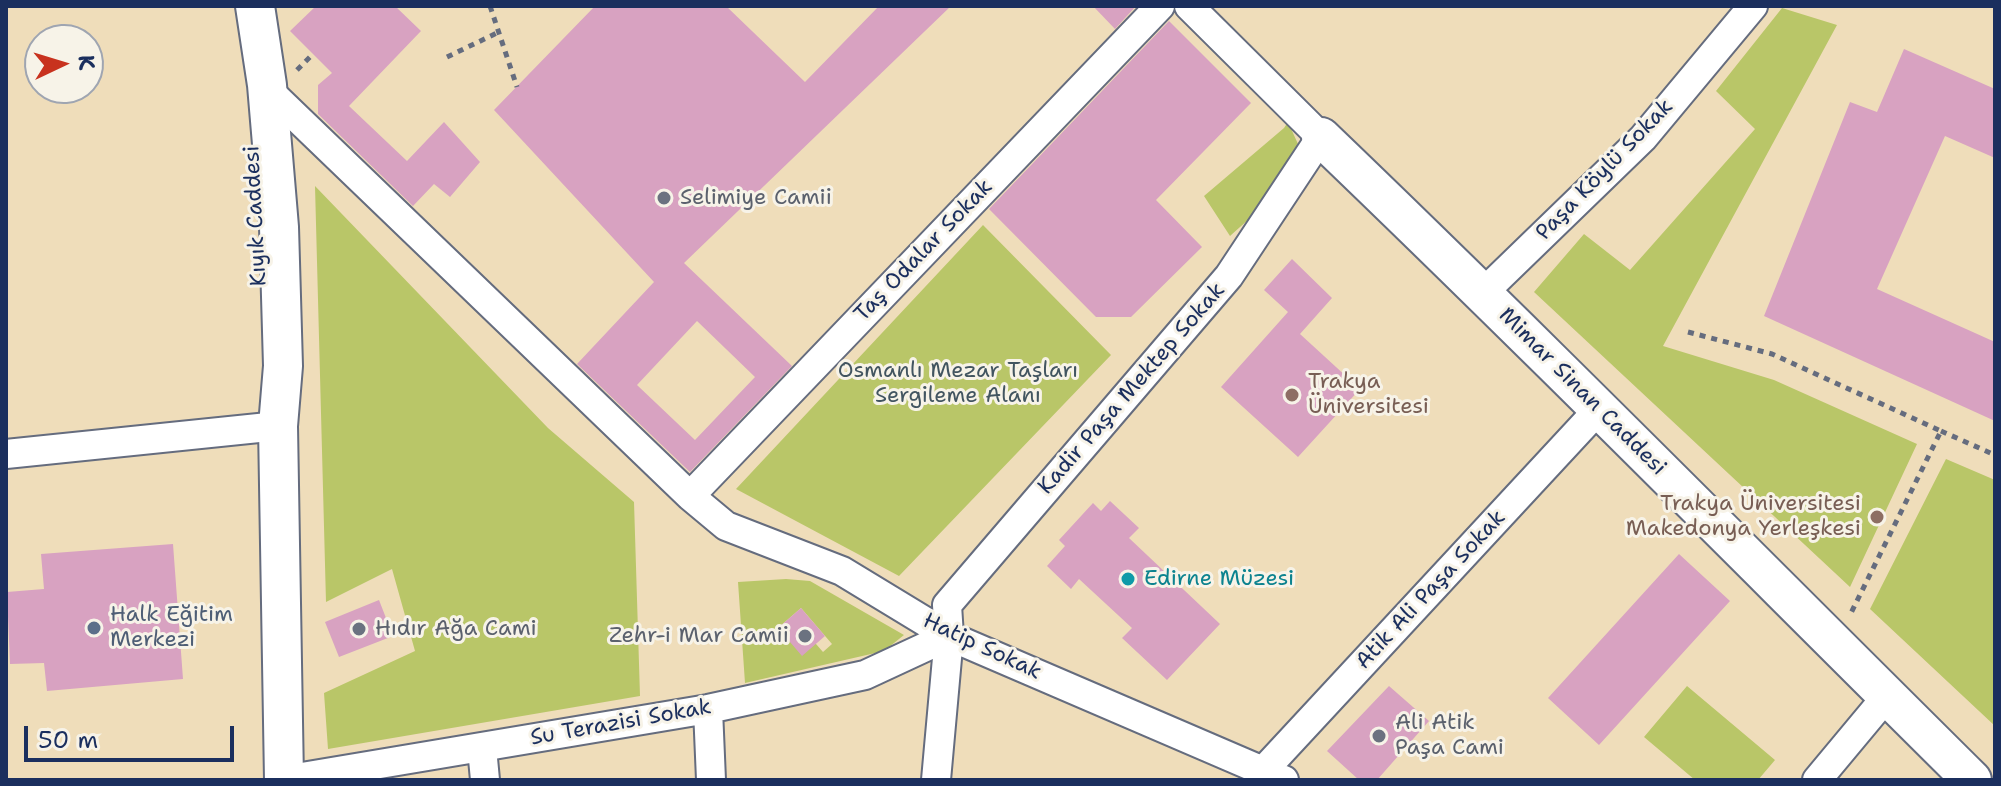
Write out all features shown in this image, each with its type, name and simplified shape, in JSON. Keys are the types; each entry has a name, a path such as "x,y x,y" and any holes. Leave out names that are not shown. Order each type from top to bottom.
{"main road":[{"name":"Kıyık Caddesi","path":"235,6 250,118 266,392 278,426"},
{"name":"Kıyık Caddesi","path":"255,6 267,89 279,227 283,366 278,426 284,780"},
{"name":"Mimar Sinan Caddesi","path":"1321,137 1483,293 1972,780"}],"street":[{"name":"Taş Odalar Sokak","path":"690,496 1160,6"},
{"name":"Mimar Sinan Caddesi","path":"1189,6 1321,137"},
{"name":"Paşa Köylü Sokak","path":"1483,293 1643,138 1753,6"},
{"name":"Hatip Sokak","path":"267,89 690,496 726,526 842,571 949,636 1274,775"},
{"name":"Kadir Paşa Mektep Sokak","path":"936,780 949,636 947,605 1229,276 1321,137"},
{"name":"Atik Ali Paşa Sokak","path":"1274,775 1598,410"},
{"path":"6,454 278,426"},
{"name":"Su Terazisi Sokak","path":"284,780 708,709 865,675 949,636"},
{"path":"1817,780 1887,696"},
{"path":"708,709 711,780"},
{"path":"482,748 485,780"}],"path":[{"path":"490,6 517,87"},
{"path":"447,57 499,32"},
{"path":"1688,332 1772,354 1995,455"},
{"path":"1836,645 1941,431"}],"green space":[{"path":"1782,8 1837,25 1663,346 1774,380 1917,444 1850,587 1534,292 1584,234 1630,270 1755,129 1716,91"},
{"path":"1288,122 1308,166 1230,236 1204,196"},
{"path":"315,186 548,428 634,502 640,696 328,749 324,693 415,651 392,569 326,602"},
{"name":"Osmanlı Mezar Taşları Sergileme Alanı","path":"983,225 1111,355 899,576 736,489"},
{"path":"1946,459 1995,480 1995,726 1870,609"},
{"path":"810,581 904,635 884,651 745,683 738,582","holes":["801,608 832,644 823,652 816,644 778,628"]},
{"path":"1687,686 1775,760 1758,780 1695,780 1644,737"}],"building":[{"path":"316,6 395,6 421,31 349,106 407,161 444,122 480,162 450,197 434,184 413,206 318,114 318,85 332,73 290,31"},
{"name":"Selimiye Camii","path":"595,6 726,6 805,82 879,6 951,6 684,263 792,366 690,472 577,364 654,282 494,110","holes":["697,321 755,377 695,440 637,385"]},
{"path":"1093,6 1136,6 1115,29"},
{"path":"1169,21 1251,103 1156,200 1202,247 1131,317 1096,317 989,209"},
{"path":"1904,49 1995,89 1995,158 1945,136 1877,289 1995,342 1995,421 1764,316 1850,102 1877,112"},
{"path":"1292,259 1332,298 1300,334 1360,389 1298,457 1221,387 1288,312 1264,290"},
{"path":"1110,501 1139,528 1129,538 1220,624 1167,680 1122,638 1132,628 1079,579 1071,589 1047,566 1065,546 1059,540 1093,503 1101,511"},
{"name":"Halk Eğitim Merkezi","path":"173,544 183,679 47,691 44,663 10,664 7,592 44,589 41,554"},
{"path":"1679,554 1730,601 1599,745 1548,698"},
{"name":"Hıdır Ağa Cami","path":"379,600 393,636 339,657 325,622"},
{"name":"Zehr-i Mar Camii","path":"801,608 825,636 802,656 778,628"},
{"name":"Ali Atik Paşa Cami","path":"1389,686 1429,721 1377,780 1359,780 1327,751"}],"place":[{"name":"Selimiye Camii","path":"664,198"},
{"name":"Trakya Üniversitesi","path":"1292,395"},
{"name":"Trakya Üniversitesi Makedonya Yerleşkesi","path":"1877,517"},
{"name":"Edirne Müzesi","path":"1128,579"},
{"name":"Halk Eğitim Merkezi","path":"94,628"},
{"name":"Hıdır Ağa Cami","path":"359,629"},
{"name":"Zehr-i Mar Camii","path":"805,636"},
{"name":"Ali Atik Paşa Cami","path":"1379,736"}]}
